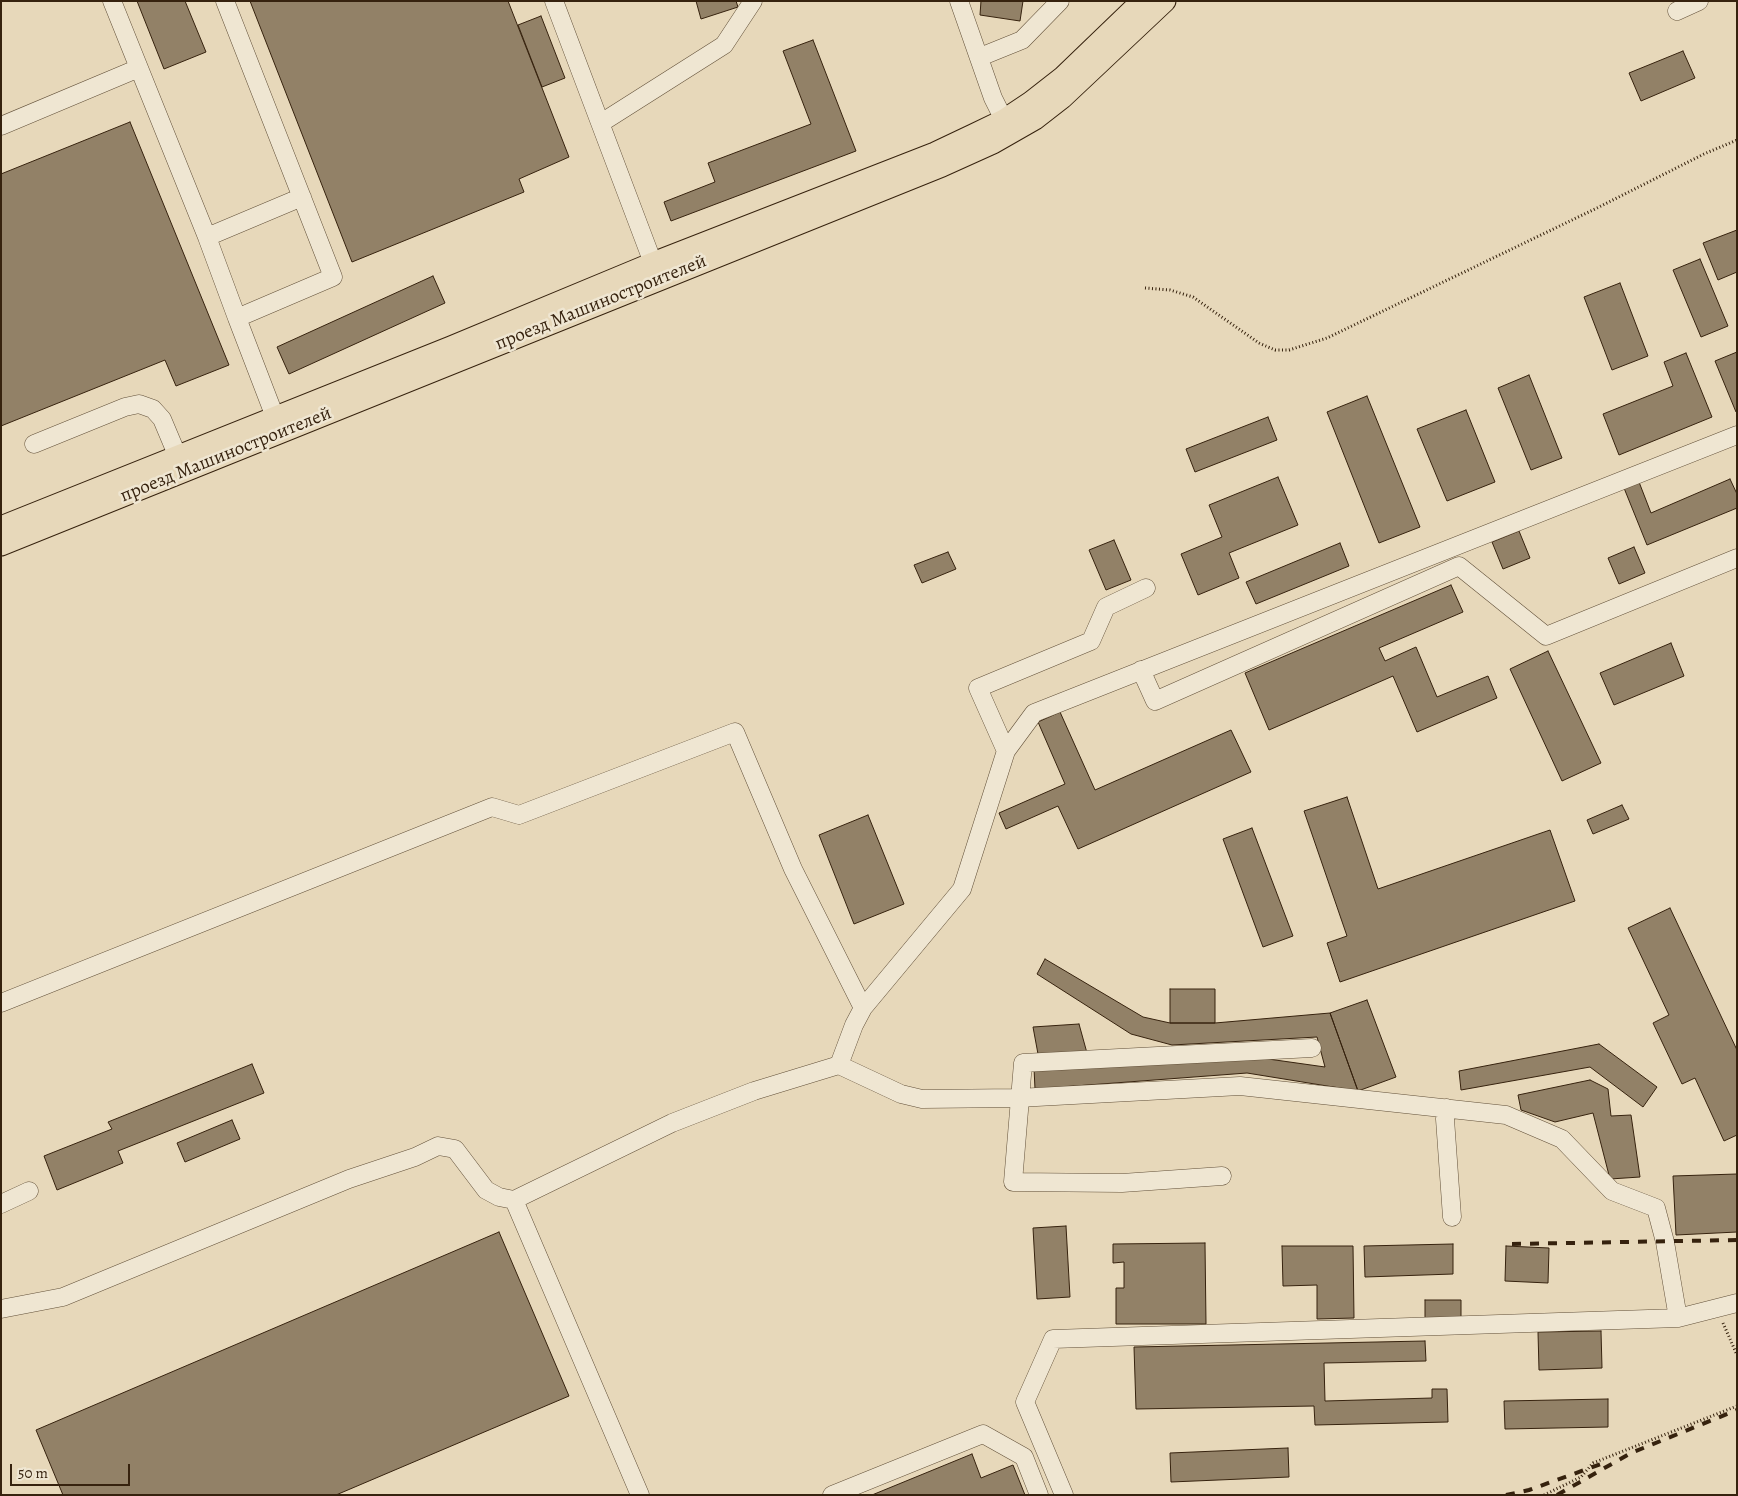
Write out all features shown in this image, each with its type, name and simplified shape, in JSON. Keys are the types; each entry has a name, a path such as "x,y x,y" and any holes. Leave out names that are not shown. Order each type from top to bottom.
{"main road":[{"name":"проезд Машиностроителей","path":"656,271 942,166 993,143 1035,119 1062,98 1165,1"},
{"name":"проезд Машиностроителей","path":"1,545 278,425 656,271 935,153 1004,120 1063,77 1136,3"},
{"name":"проезд Машиностроителей","path":"1,527 178,456 278,425"}],"lane":[{"path":"112,1 207,237 278,425"},
{"path":"225,1 333,277 237,318"},
{"path":"554,1 656,271"},
{"path":"601,123 724,46 753,1"},
{"path":"959,1 993,98 1004,120"},
{"path":"980,57 1022,40 1060,1"},
{"path":"1677,11 1699,1"},
{"path":"1,126 139,68"},
{"path":"207,237 302,197"},
{"path":"34,444 125,407 139,404 153,409 162,419 178,456"},
{"path":"839,1065 854,1024 863,1008 962,889 1006,751 1034,713 1737,435"},
{"path":"1141,670 1155,701 1459,566 1546,636 1737,558"},
{"path":"1006,751 978,688 1091,641 1106,607 1146,588"},
{"path":"1,1003 492,807 519,815 735,732 793,869 863,1008"},
{"path":"1222,1176 1122,1182 1013,1182 1022,1063 1312,1048"},
{"path":"1,1309 62,1297 341,1182 415,1157 438,1146 455,1149 486,1190 498,1197 514,1200 672,1123 754,1091 839,1065 901,1094 922,1099 1018,1098 1240,1086 1506,1115 1562,1139 1612,1191 1656,1208 1665,1242 1678,1318"},
{"path":"1446,1108 1445,1119 1452,1217"},
{"path":"1,1204 29,1191"},
{"path":"514,1200 640,1495"},
{"path":"1064,1495 1025,1402 1053,1339 1678,1318 1737,1304"},
{"path":"832,1495 984,1434 1024,1458 1039,1495"}],"path":[{"path":"1145,288 1170,290 1193,298 1259,344 1275,350 1289,350 1328,338 1704,154 1737,140"},
{"path":"1717,1308 1737,1354"},
{"path":"1544,1495 1581,1477 1593,1463 1737,1406"}],"building":[{"path":"137,1 185,1 206,52 164,69"},
{"path":"250,1 508,1 569,157 519,179 524,192 352,262"},
{"path":"696,1 736,1 738,7 701,19"},
{"path":"981,1 1023,1 1020,21 980,15"},
{"path":"541,16 565,78 542,87 518,25"},
{"path":"813,40 856,151 671,221 664,202 715,182 708,163 811,124 783,51"},
{"path":"1683,51 1695,78 1641,101 1629,73"},
{"path":"130,122 229,365 176,386 165,360 1,426 1,174"},
{"path":"1737,230 1737,272 1718,280 1703,243"},
{"path":"1700,259 1728,326 1701,337 1673,270"},
{"path":"433,276 445,303 289,374 277,347"},
{"path":"1620,283 1648,356 1612,370 1584,297"},
{"path":"1737,352 1737,412 1736,412 1715,361"},
{"path":"1686,353 1712,417 1619,455 1603,414 1673,386 1664,362"},
{"path":"1529,375 1562,458 1531,470 1498,388"},
{"path":"1367,396 1420,527 1379,543 1327,412"},
{"path":"1466,410 1495,482 1447,501 1417,429"},
{"path":"1268,417 1277,440 1195,472 1186,449"},
{"path":"1278,477 1298,525 1229,553 1239,578 1198,595 1181,554 1222,537 1209,505"},
{"path":"1730,479 1737,494 1737,508 1647,545 1624,488 1639,482 1651,513"},
{"path":"1519,531 1530,558 1503,569 1492,542"},
{"path":"1114,540 1131,580 1106,590 1089,550"},
{"path":"1340,543 1349,566 1256,604 1246,582"},
{"path":"1634,547 1645,573 1619,584 1608,558"},
{"path":"948,552 956,569 922,583 914,565"},
{"path":"1451,585 1463,612 1379,648 1385,661 1416,647 1437,697 1488,676 1497,698 1417,732 1393,676 1269,730 1245,673"},
{"path":"1671,643 1684,676 1614,705 1600,673"},
{"path":"1548,651 1601,763 1562,781 1510,669"},
{"path":"1060,712 1095,790 1231,730 1251,772 1078,849 1058,806 1006,829 999,813 1065,784 1038,722"},
{"path":"1347,797 1378,889 1550,830 1575,901 1340,982 1327,943 1347,936 1304,811"},
{"path":"1622,805 1629,819 1593,834 1587,820"},
{"path":"868,815 904,904 854,924 819,835"},
{"path":"1252,828 1293,936 1263,947 1223,839"},
{"path":"1670,908 1737,1050 1737,1135 1724,1141 1695,1078 1682,1084 1653,1023 1669,1015 1628,928"},
{"path":"1045,959 1143,1017 1170,1023 1215,1023 1330,1013 1358,1091 1247,1073 1035,1089 1034,1068 1247,1056 1325,1067 1317,1037 1172,1045 1131,1034 1037,974"},
{"path":"1170,989 1215,989 1215,1023 1170,1023"},
{"path":"1367,1000 1396,1077 1358,1091 1330,1013"},
{"path":"1079,1024 1087,1053 1038,1054 1033,1027"},
{"path":"1599,1044 1657,1087 1643,1107 1590,1067 1461,1090 1459,1071"},
{"path":"252,1064 264,1093 118,1151 123,1163 57,1190 44,1156 112,1129 108,1122"},
{"path":"1590,1080 1608,1089 1611,1116 1631,1115 1640,1177 1610,1179 1593,1113 1555,1122 1521,1110 1518,1095"},
{"path":"232,1120 240,1139 185,1162 177,1143"},
{"path":"1737,1174 1737,1232 1676,1235 1673,1176"},
{"path":"1066,1226 1070,1297 1037,1299 1033,1228"},
{"path":"499,1232 569,1396 336,1495 63,1495 36,1430"},
{"path":"1205,1243 1206,1324 1116,1324 1116,1288 1124,1288 1124,1262 1113,1263 1113,1244"},
{"path":"1453,1244 1453,1274 1365,1277 1364,1246"},
{"path":"1282,1246 1353,1246 1354,1318 1317,1319 1317,1285 1283,1286"},
{"path":"1506,1246 1549,1248 1548,1283 1505,1281"},
{"path":"1425,1300 1461,1300 1461,1319 1425,1319"},
{"path":"1601,1331 1602,1368 1539,1370 1538,1332"},
{"path":"1425,1341 1426,1361 1324,1363 1325,1401 1432,1398 1432,1389 1447,1389 1448,1422 1315,1425 1314,1406 1136,1409 1134,1347"},
{"path":"1608,1399 1608,1427 1505,1429 1504,1401"},
{"path":"1288,1448 1289,1477 1171,1482 1170,1453"},
{"path":"972,1454 981,1478 1013,1465 1025,1495 872,1495"}],"railway":[{"path":"1512,1244 1737,1240"},
{"path":"1557,1495 1631,1453 1737,1410"},
{"path":"1506,1495 1529,1490 1601,1464"}]}
